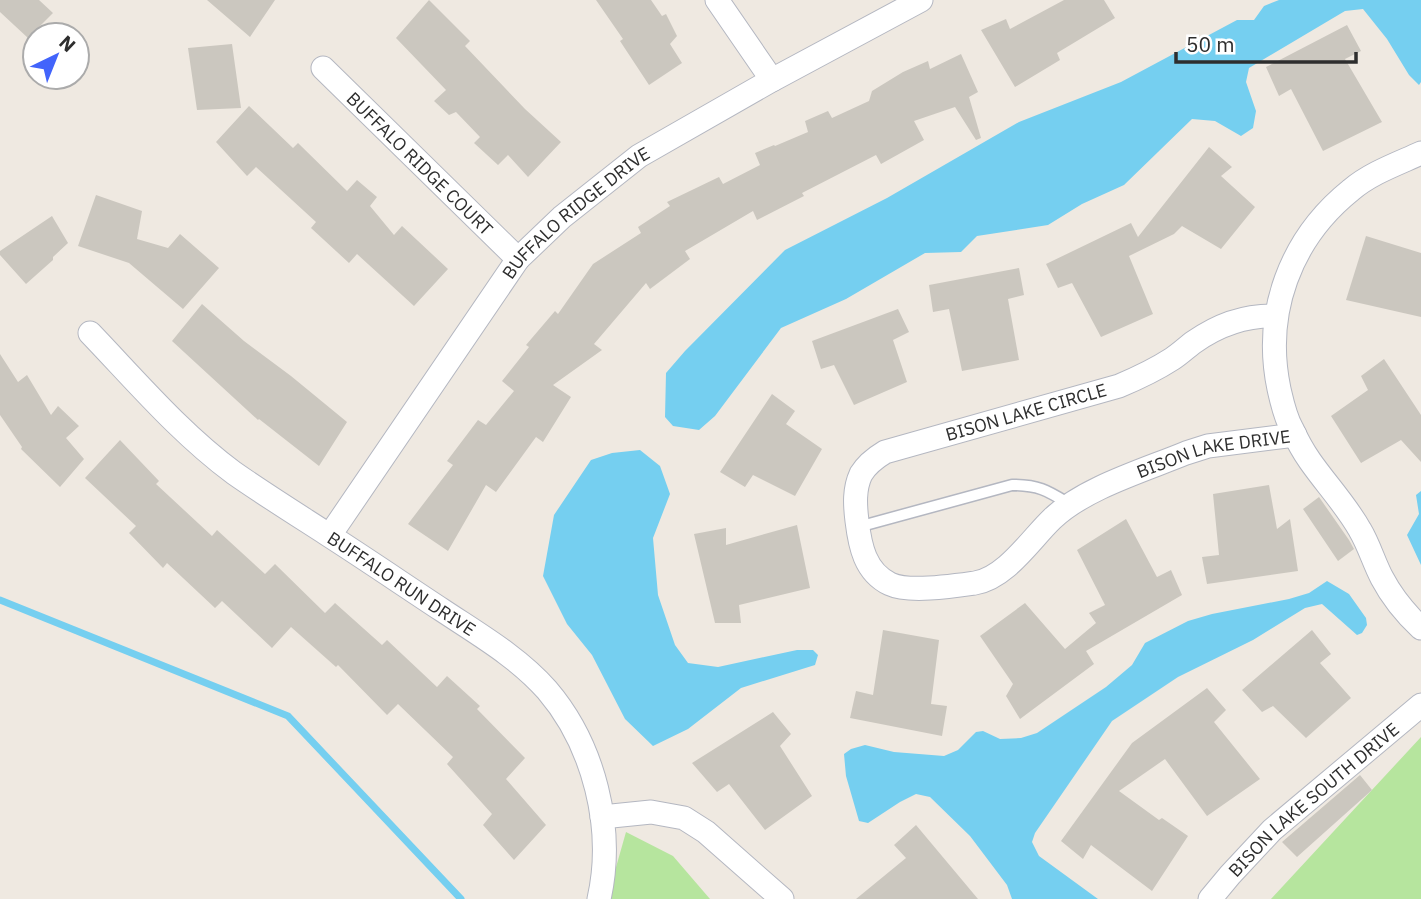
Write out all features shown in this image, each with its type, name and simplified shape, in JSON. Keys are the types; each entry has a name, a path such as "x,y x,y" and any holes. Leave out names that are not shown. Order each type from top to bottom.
{"street":[{"path":"717,0 772,80"},
{"name":"BUFFALO RIDGE DRIVE","path":"330,536 518,259 562,217 639,156 772,80 921,0"},
{"name":"BUFFALO RIDGE COURT","path":"323,68 518,259"},
{"name":"BISON LAKE DRIVE","path":"868,563 883,580 911,589 982,581 1004,568 1053,518 1099,489 1202,448 1295,435 1286,415 1274,367 1273,344 1276,316 1288,273 1306,238 1334,205 1359,184 1388,167 1421,153"},
{"name":"BISON LAKE CIRCLE","path":"868,563 860,545 855,504 858,483 868,464 885,452 1119,386 1152,371 1223,325 1244,319 1276,316"},
{"name":"BUFFALO RUN DRIVE","path":"90,333 206,452 503,651 545,689 566,716 591,769 604,837 599,899"},
{"path":"1295,435 1308,459 1344,505 1360,531 1383,580 1408,616 1421,628"},
{"name":"BISON LAKE SOUTH DRIVE","path":"1210,899 1272,830 1421,705"},
{"path":"602,817 652,813 684,818 706,832 782,899"}],"lane":[{"path":"858,527 1012,485 1045,489 1071,505"}],"green space":[{"path":"1421,737 1421,899 1271,899"},
{"path":"626,832 673,856 710,899 607,899"}],"water":[{"path":"1279,0 1421,0 1421,82 1419,85 1409,75 1387,39 1363,9 1345,11 1249,68 1246,82 1256,111 1253,128 1241,136 1215,121 1192,119 1124,185 1082,204 1048,225 977,236 961,252 925,253 846,299 781,328 715,416 699,430 673,426 665,417 666,373 785,250 887,198 1019,122 1121,82 1237,20 1254,20 1264,6"},
{"path":"640,450 660,466 670,494 653,538 658,595 675,645 688,663 718,667 797,650 813,650 818,655 815,665 741,688 688,729 653,746 625,719 592,655 567,624 543,576 554,515 591,460 612,453"},
{"path":"1421,491 1421,565 1407,535 1419,514 1416,495"},
{"path":"1327,581 1349,594 1366,618 1367,625 1362,633 1357,635 1322,604 1305,608 1253,640 1178,677 1112,721 1035,833 1032,842 1039,856 1098,899 1012,899 1007,885 970,836 930,797 916,794 868,823 859,821 846,776 844,754 851,749 865,745 894,752 944,756 958,750 976,732 983,731 1000,739 1021,738 1037,733 1106,687 1132,665 1145,643 1188,621 1289,599 1309,593"}],"building":[{"path":"0,0 39,0 53,13 45,21 21,21 21,32 0,12"},
{"path":"207,0 275,0 250,37"},
{"path":"429,0 470,41 465,46 525,109 561,142 528,177 508,155 498,165 474,143 480,137 456,112 449,115 434,101 446,90 396,38"},
{"path":"596,0 651,0 662,16 666,14 677,36 670,44 682,63 649,85 620,41 623,39"},
{"path":"1064,0 1104,0 1115,18 1057,53 1060,60 1015,87 981,30 1006,19 1010,29"},
{"path":"1347,25 1361,51 1345,59 1382,122 1323,151 1291,89 1279,96 1266,67"},
{"path":"232,44 241,108 197,110 188,48"},
{"path":"961,54 978,92 969,97 981,138 976,140 955,107 914,121 924,140 881,164 876,155 802,193 804,196 757,220 753,211 685,251 690,259 650,289 646,283 594,344 602,350 553,385 571,397 543,442 536,437 496,492 486,485 448,551 408,524 453,465 447,461 478,420 486,425 514,391 502,381 529,347 526,345 555,311 558,314 593,264 641,233 638,227 670,206 667,202 719,177 723,184 760,165 755,153 808,132 805,121 828,111 832,118 869,101 872,91 903,72 928,61 930,69"},
{"path":"249,106 293,148 298,143 347,191 357,180 377,197 370,206 394,235 402,226 448,269 414,306 357,254 349,263 311,228 316,222 256,167 247,176 216,142"},
{"path":"1209,147 1232,167 1221,176 1255,207 1221,249 1182,226 1174,234 1129,256 1153,314 1101,337 1072,283 1058,288 1046,264 1131,223 1138,237"},
{"path":"96,195 142,211 137,239 168,248 180,234 219,268 183,309 129,263 78,246"},
{"path":"52,216 68,243 26,284 0,255 0,251"},
{"path":"1366,236 1421,253 1421,317 1346,300"},
{"path":"1019,268 1024,295 1008,299 1019,360 962,371 949,309 933,312 929,285"},
{"path":"202,304 244,341 347,422 319,466 258,420 172,341"},
{"path":"898,309 909,332 893,340 907,382 854,405 834,365 821,369 812,341"},
{"path":"0,354 18,382 27,375 51,415 58,406 79,426 66,438 84,459 60,487 21,449 0,415"},
{"path":"1384,359 1421,415 1421,462 1401,440 1361,463 1331,416 1368,390 1361,376"},
{"path":"772,394 795,411 786,424 822,449 795,496 753,475 745,487 720,472"},
{"path":"120,440 159,481 156,484 212,536 217,530 265,574 275,564 325,613 335,603 382,645 387,640 437,687 447,676 480,706 477,709 525,758 506,779 546,825 514,860 483,825 492,814 447,764 453,757 398,704 387,715 338,665 336,667 291,627 272,648 222,601 215,608 167,563 163,568 129,533 136,526 85,478"},
{"path":"1269,485 1277,529 1290,519 1298,571 1207,584 1202,557 1219,555 1213,494"},
{"path":"1319,497 1354,549 1338,561 1303,509"},
{"path":"1126,519 1157,577 1171,570 1182,595 1086,651 1094,664 1020,719 1006,696 1013,684 980,636 1025,603 1065,649 1096,623 1089,613 1105,605 1077,550"},
{"path":"797,525 810,588 739,605 741,623 715,623 694,534 726,528 726,545"},
{"path":"883,630 939,640 931,704 947,706 942,736 850,718 856,691 873,695"},
{"path":"1312,630 1331,654 1320,663 1351,698 1306,738 1273,706 1262,712 1242,690"},
{"path":"1207,688 1226,710 1214,722 1260,779 1207,816 1165,759 1119,791 1159,820 1162,818 1188,836 1152,891 1091,845 1083,859 1061,841 1132,743"},
{"path":"773,712 791,734 780,746 812,796 765,830 729,784 717,792 692,763"},
{"path":"1360,775 1372,790 1297,857 1282,842"},
{"path":"916,825 978,899 856,899 906,858 894,845"}],"waterway":[{"path":"0,600 288,716 461,899"}]}
